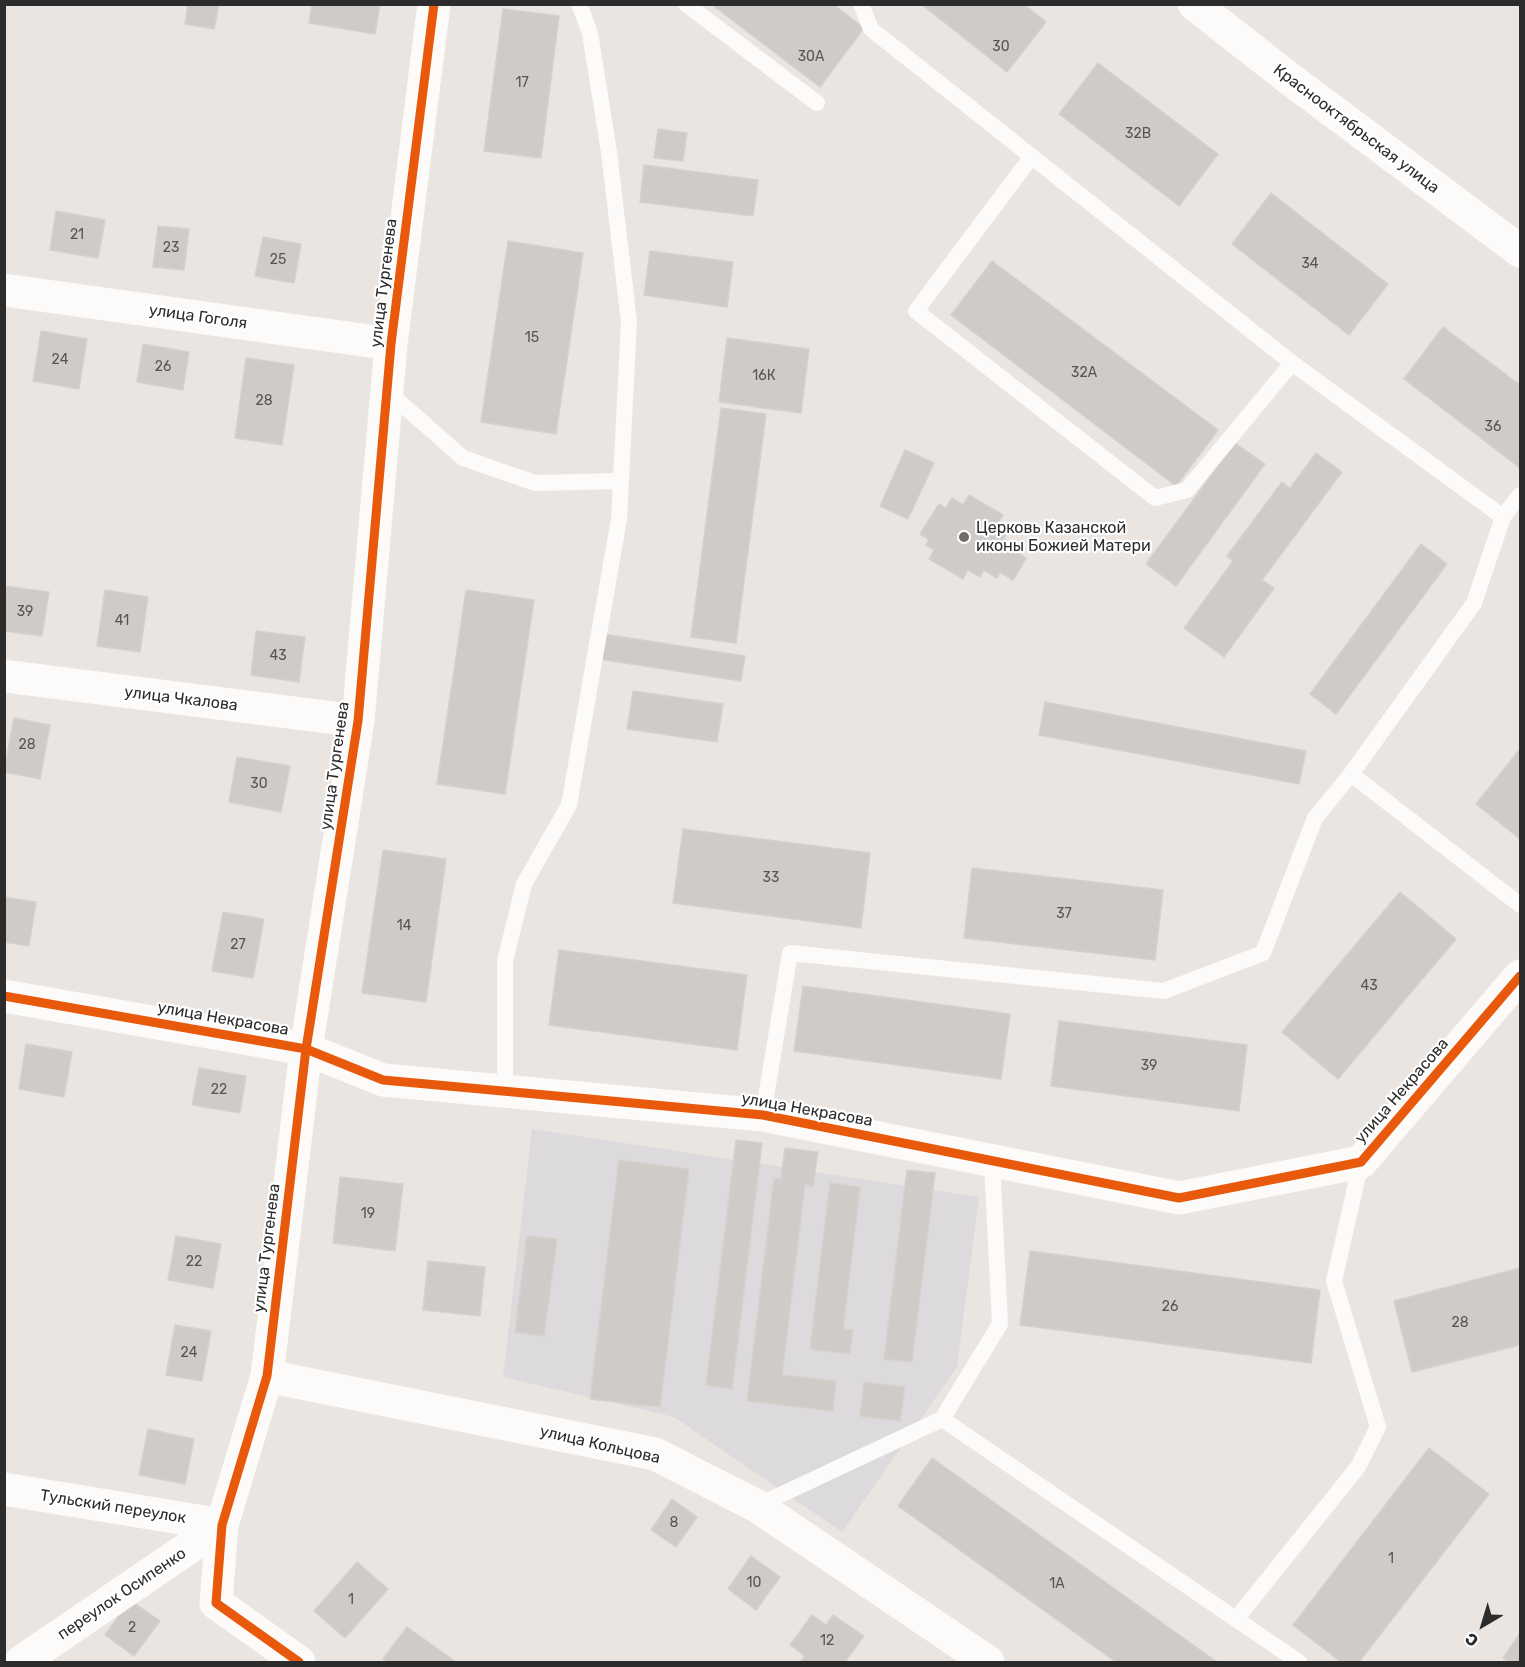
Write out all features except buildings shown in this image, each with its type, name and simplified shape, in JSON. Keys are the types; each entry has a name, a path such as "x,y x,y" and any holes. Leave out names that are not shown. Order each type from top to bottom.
{"street":[{"name":"улица Тургенева","path":"298,1662 216,1603 222,1525 267,1376 306,1049 358,721 391,344 434,4"},
{"name":"Краснооктябрьская улица","path":"1194,4 1286,76 1521,251"},
{"name":"улица Гоголя","path":"4,290 391,344"},
{"name":"улица Чкалова","path":"4,676 358,721"},
{"name":"улица Некрасова","path":"4,996 306,1049 383,1080 764,1115 1179,1198 1361,1162 1521,976"},
{"name":"улица Кольцова","path":"267,1376 655,1454 757,1506 988,1662"},
{"name":"Тульский переулок","path":"4,1489 222,1525"},
{"name":"переулок Осипенко","path":"21,1662 222,1525"}],"lane":[{"path":"504,1091 505,961 524,884 569,805 619,519 629,322 609,152 590,33 579,4"},
{"path":"686,4 817,104"},
{"path":"861,4 871,29 1292,363 1503,517"},
{"path":"1032,156 916,311 1155,498 1188,490 1292,363"},
{"path":"387,391 463,458 535,483 621,481"},
{"path":"764,1115 790,953 1164,991 1263,952 1315,818 1351,774 1474,603 1503,517 1521,495"},
{"path":"1351,774 1521,905"},
{"path":"757,1506 942,1419 1000,1324 992,1161"},
{"path":"1236,1619 1359,1467 1378,1427 1334,1281 1361,1162"},
{"path":"942,1419 1299,1662"}],"shaded area":[{"path":"532,1129 979,1197 957,1367 842,1532 674,1417 503,1377"}],"cycle path":[{"path":"299,1662 216,1603 222,1525 267,1376 306,1049 358,721 391,344 434,4"},
{"path":"4,996 306,1049 383,1080 763,1115 1179,1198 1361,1162 1520,976"}],"place":[{"name":"Церковь Казанской иконы Божией Матери","path":"964,537"}]}
